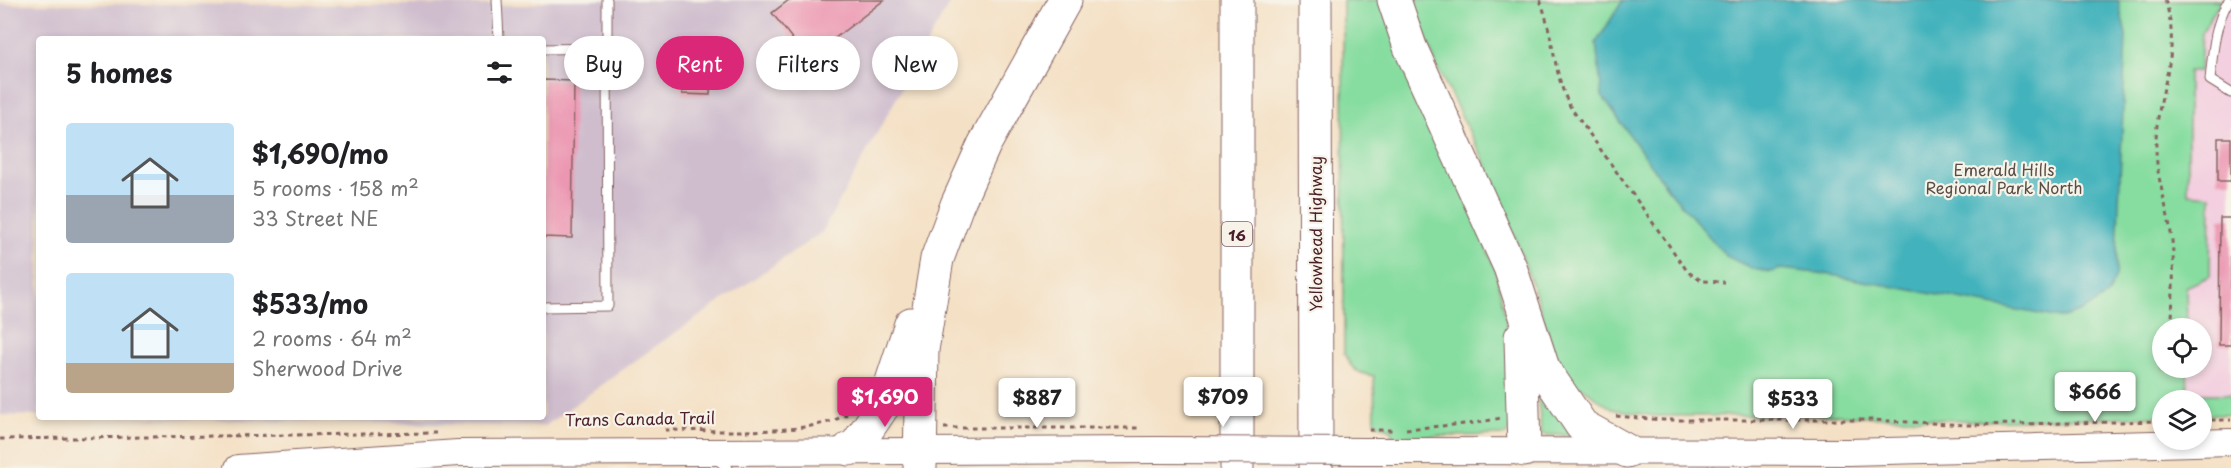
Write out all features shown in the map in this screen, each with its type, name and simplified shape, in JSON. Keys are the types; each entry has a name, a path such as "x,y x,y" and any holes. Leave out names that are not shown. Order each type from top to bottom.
{"highway":[{"path":"926,449 922,350 937,259 957,205 984,145 1065,0"},
{"name":"16","path":"1237,0 1237,468"},
{"name":"Yellowhead Highway","path":"1315,0 1316,468"},
{"path":"1394,0 1410,47 1510,267 1528,316 1543,368 1582,426 1626,451"},
{"path":"849,449 856,446 885,403 899,367 924,278 937,259"},
{"path":"1510,267 1523,352 1524,459"}],"main road":[{"path":"238,468 458,453 926,449 1152,440 1524,459 1626,451 1848,452 2231,442"}],"lane":[{"path":"497,0 499,36"},
{"path":"607,0 607,36"},
{"path":"2229,0 2221,13 2214,40 2210,80 2231,93"},
{"path":"546,49 564,49"},
{"path":"546,307 608,306 607,90"},
{"path":"703,450 728,468"}],"path":[{"path":"1539,0 1551,33 1562,87 1571,108 1688,272 1702,281 1724,282"},
{"path":"2165,0 2170,21 2172,54 2157,126 2156,157 2158,184 2172,242 2172,318"},
{"name":"Trans Canada Trail","path":"663,430 795,429 819,426 849,414"},
{"path":"1613,416 1663,420 1871,420 1969,424 2152,421"},
{"path":"1392,430 1476,423 1504,418"},
{"path":"2212,420 2231,420"},
{"path":"0,439 436,433"},
{"path":"926,449 1152,440"}],"shaded area":[{"path":"550,0 951,0 931,36 872,36 872,90 901,90 822,232 650,350 545,426 242,420 546,420 546,36 36,36 36,416 0,415 0,4 528,5"},
{"path":"2204,0 2231,0 2231,394 2212,394 2212,390 2187,390 2187,378 2212,378 2212,318 2187,318 2184,79"}],"green space":[{"path":"1343,0 1384,0 1496,271 1515,366 1512,427 1506,435 1391,437 1392,430 1375,423 1374,376 1355,369 1344,353"},
{"name":"Emerald Hills Regional Park North","path":"1412,0 2221,0 2202,32 2200,71 2188,71 2188,194 2211,196 2210,276 2186,287 2187,318 2152,318 2152,378 2187,378 2188,390 2152,390 2152,416 1979,421 1833,415 1655,416 1612,409 1580,386 1571,394 1563,379 1534,289 1494,181 1437,67"},
{"path":"1536,367 1573,435 1545,435 1541,432"},
{"name":"Emerald Hills Regional Park North","path":"2212,394 2231,394 2231,415 2212,415"}],"water":[{"name":"Emerald Hills Regional Park North","path":"1623,0 2118,0 2126,35 2116,276 2107,296 2082,311 2060,318 1826,274 1781,269 1771,272 1753,269 1726,256 1668,189 1602,96 1596,43"}],"building":[{"path":"789,0 884,0 838,36 790,36 772,13"},
{"path":"546,80 564,81 564,90 574,90 572,238 546,237"},
{"path":"682,90 710,90 710,95 682,94"},
{"path":"2218,138 2231,138 2231,181 2218,181"},
{"path":"2220,218 2231,218 2231,345 2219,345"}]}
